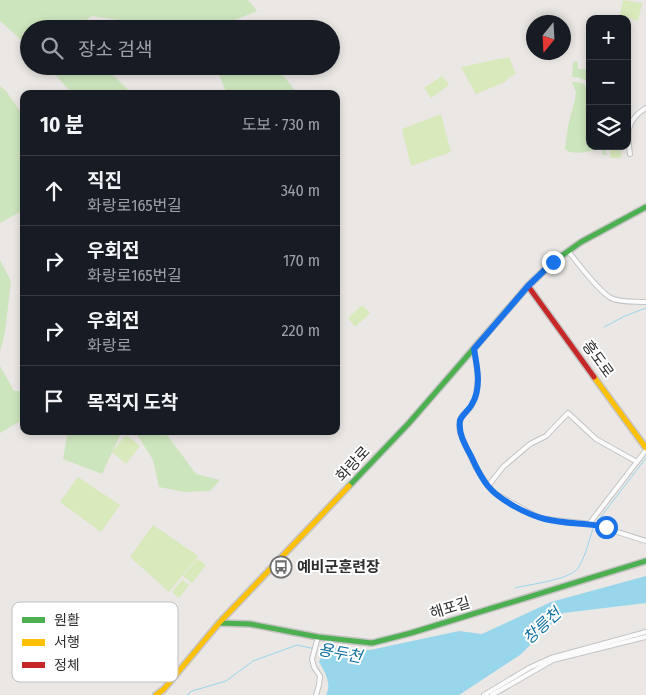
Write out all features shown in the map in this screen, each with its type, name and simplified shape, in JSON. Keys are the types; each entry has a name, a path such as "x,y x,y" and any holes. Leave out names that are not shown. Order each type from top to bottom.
{"main road":[{"name":"화랑로","path":"178,671 219,623 409,422 528,286 553,262 581,242 646,207"},
{"name":"흥도로","path":"528,286 646,449"},
{"name":"해포길","path":"219,623 250,624 318,637 372,643 411,633 646,561"},
{"name":"화랑로","path":"156,695 169,682"}],"street":[{"path":"630,154 628,131 637,114 646,108"},
{"path":"568,251 588,277 610,298 646,302"},
{"path":"474,349 478,376 476,396 471,407 462,416 459,426 460,433 476,468 488,486 496,494 545,519 593,524 646,541"},
{"path":"488,486 503,468 530,444 546,436 568,413 596,439 637,462"},
{"path":"593,524 646,449"},
{"path":"484,695 529,668 551,658 646,632"},
{"path":"316,695 320,685 320,676 312,660 318,637"},
{"path":"492,695 553,660 646,637"}],"green space":[{"path":"0,0 248,0 257,11 234,20 118,20 92,16 86,20 20,20 20,39 0,21"},
{"path":"623,0 642,3 638,21 631,19 631,15 620,15"},
{"path":"509,57 516,74 505,82 476,94 461,67"},
{"path":"576,61 578,63 578,69 586,69 586,80 572,77 573,63"},
{"path":"55,75 113,75 128,90 69,90"},
{"path":"219,75 282,75 295,90 225,90"},
{"path":"442,76 449,85 431,98 424,88"},
{"path":"572,82 578,82 586,87 586,150 596,150 573,153 565,149 576,92"},
{"path":"0,86 6,91 20,111 20,212 0,223"},
{"path":"441,114 451,152 411,166 402,129"},
{"path":"611,150 621,150 621,158 610,158"},
{"path":"0,260 11,281 5,332 0,352"},
{"path":"362,305 370,313 355,327 348,318"},
{"path":"0,366 14,391 20,391 20,421 0,433"},
{"path":"67,435 120,435 102,474 63,459"},
{"path":"126,435 140,446 126,464 112,452"},
{"path":"137,435 167,435 196,474 220,480 210,491 184,492 159,487 153,460"},
{"path":"78,477 120,505 101,532 60,502"},
{"path":"153,525 198,556 169,592 130,557"},
{"path":"197,559 206,565 192,583 183,576"},
{"path":"182,580 189,585 179,598 172,592"}],"water":[{"name":"창릉천","path":"646,576 646,603 563,613 520,655 459,695 326,695 328,682 319,662 325,647 370,650 459,631 482,634 551,602"}],"waterway":[{"path":"604,327 646,308"},
{"path":"596,523 646,458"},
{"path":"515,588 559,579 574,572 583,558 594,526"},
{"name":"용두천","path":"187,695 192,691 226,681 253,661 297,645 324,651"}],"traffic: fast":[{"path":"349,486 409,423 528,286 553,262 581,242 646,207"},
{"path":"219,623 250,624 318,637 372,643 411,633 646,561"}],"traffic: slow":[{"path":"594,377 646,448"},
{"path":"178,672 219,623 349,486"},
{"path":"156,695 170,682"}],"traffic: jam":[{"path":"528,286 594,377"}],"place":[{"name":"예비군훈련장","path":"281,567"}],"route":[{"path":"553,262 528,286 474,349 478,386 471,407 460,420 460,433 476,468 496,494 514,505 545,519 606,527"}]}
